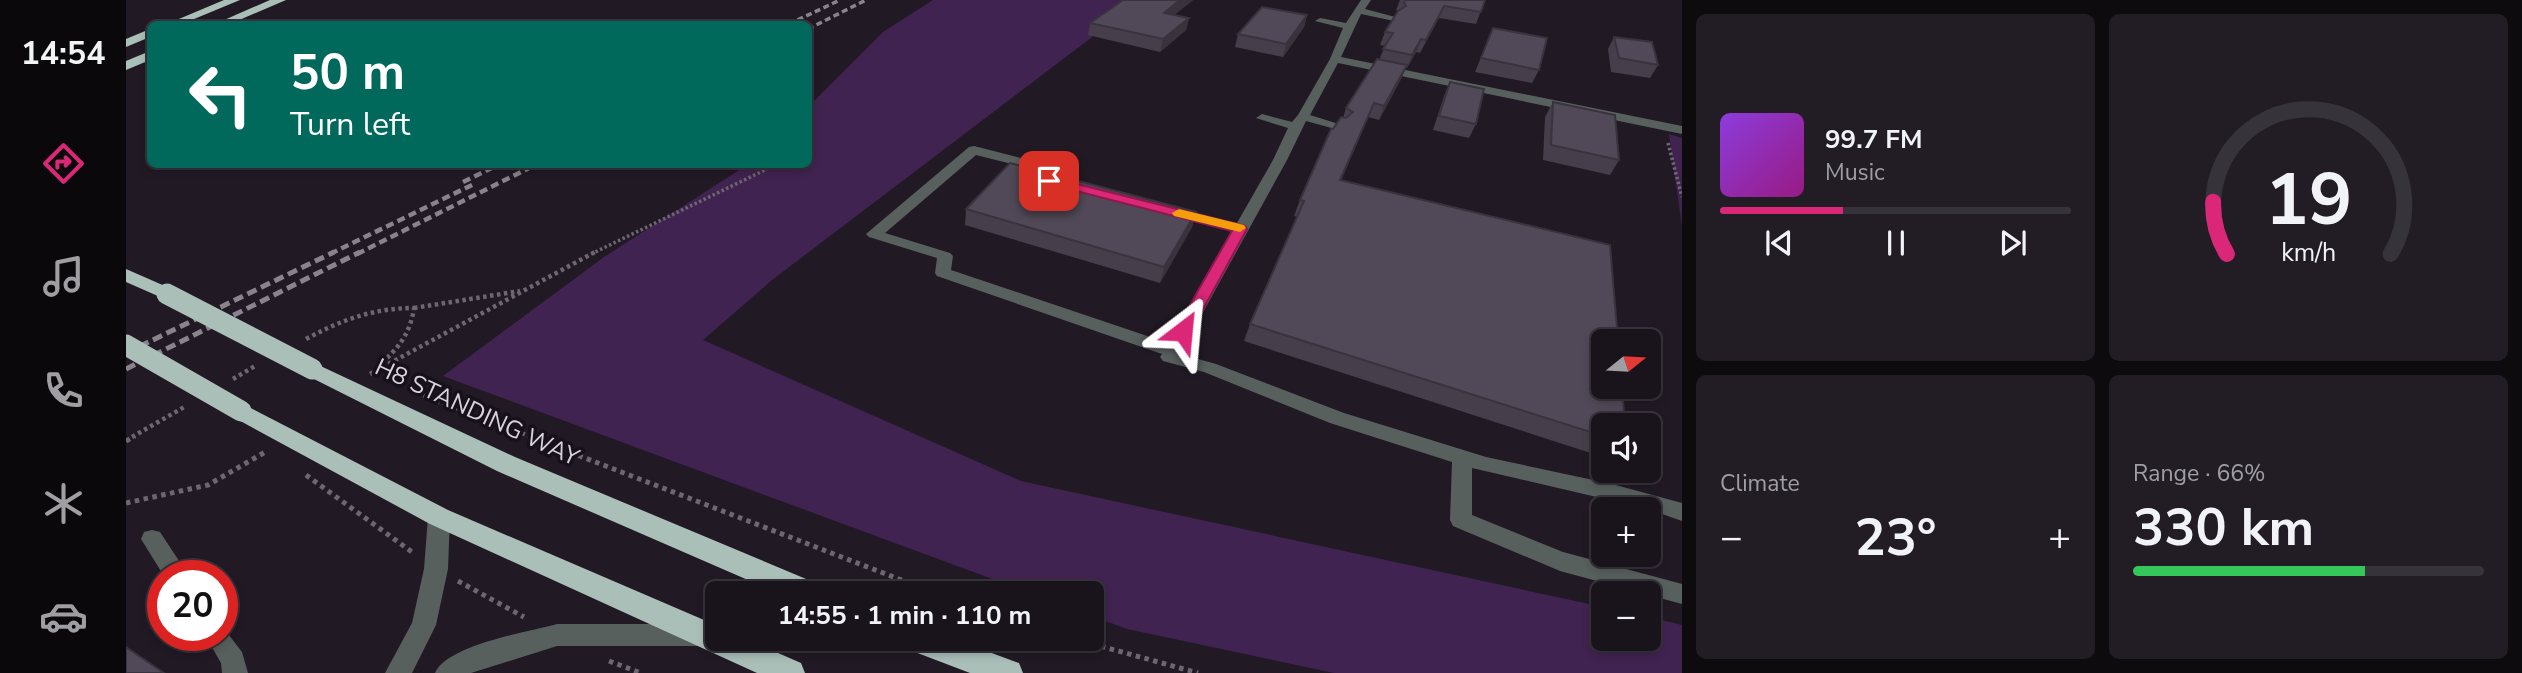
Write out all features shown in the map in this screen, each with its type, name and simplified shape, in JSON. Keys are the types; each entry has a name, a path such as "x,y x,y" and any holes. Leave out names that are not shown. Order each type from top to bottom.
{"highway":[{"path":"181,21 234,0"},
{"path":"228,21 280,0"},
{"path":"126,43 147,34"},
{"path":"126,66 147,56"},
{"name":"H8 STANDING WAY","path":"126,275 506,464 780,581"},
{"path":"126,345 241,411 439,517 705,634"},
{"path":"742,651 790,673"},
{"path":"950,651 1009,673"}],"street":[{"path":"1366,0 1349,26 1335,59 1169,357 1210,368 1337,418 1462,458 1612,492 1682,512"},
{"path":"1359,11 1394,18"},
{"path":"1320,21 1349,26"},
{"path":"1335,59 1430,86 1464,86 1514,103 1577,108 1682,130"},
{"path":"1464,86 1465,73"},
{"path":"1574,94 1577,108"},
{"path":"1262,118 1339,126"},
{"path":"1074,187 1049,181 1051,170 974,150 874,234 945,256 943,273 1172,351"},
{"path":"1164,209 1240,229"},
{"path":"1462,458 1461,520 1560,561 1682,594"},
{"path":"398,673 424,625 436,569 439,517"},
{"path":"152,539 166,560"},
{"path":"448,673 470,660 557,635 705,635"},
{"path":"227,651 233,660 235,673"}],"path":[{"path":"1663,126 1682,197"},
{"path":"369,374 587,256 768,169"},
{"path":"312,336 365,311 391,307 414,308 524,290"},
{"path":"369,374 399,348 412,328 414,308"},
{"path":"358,370 382,379"},
{"path":"408,389 903,581"},
{"path":"126,441 156,423"},
{"path":"126,503 208,485 270,449"},
{"path":"1104,647 1198,673"}],"shaded area":[{"path":"933,0 1141,0 772,280 703,340 1021,481 1591,604 1591,651 1661,651 1661,620 1682,625 1682,673 1334,673 1127,629 1104,620 1104,581 998,581 443,376 604,257 742,168 812,168 812,103 883,32"},
{"path":"1669,134 1682,138 1682,226"}],"building":[{"path":"1123,0 1180,0 1164,13 1189,18 1163,39 1090,23"},
{"path":"1406,0 1485,0 1481,12 1444,6 1426,40 1421,39 1412,55 1383,49 1393,33 1385,32 1398,11 1406,6"},
{"path":"1262,7 1307,15 1286,44 1238,34"},
{"path":"1493,28 1547,38 1539,70 1481,58"},
{"path":"1614,37 1652,42 1658,65 1619,58"},
{"path":"1377,59 1407,65 1384,106 1374,103 1340,180 1610,245 1617,329 1591,329 1591,399 1623,399 1624,413 1591,413 1591,432 1250,324 1304,201 1300,200 1331,129 1341,117 1346,118 1353,112 1346,108"},
{"path":"1450,82 1484,89 1476,124 1439,116"},
{"path":"1553,102 1615,115 1619,160 1551,145"},
{"path":"1010,163 1196,212 1164,267 966,209"},
{"path":"126,647 164,673 126,673"}],"railway":[{"path":"795,21 840,0"},
{"path":"812,27 866,0"},
{"path":"463,182 492,168"},
{"path":"357,254 529,168"},
{"path":"330,254 476,183"},
{"path":"126,353 334,252"},
{"path":"126,369 360,252"}],"slow traffic":[{"path":"1179,213 1240,228"}],"route":[{"path":"1049,181 1240,229 1183,331"}]}
